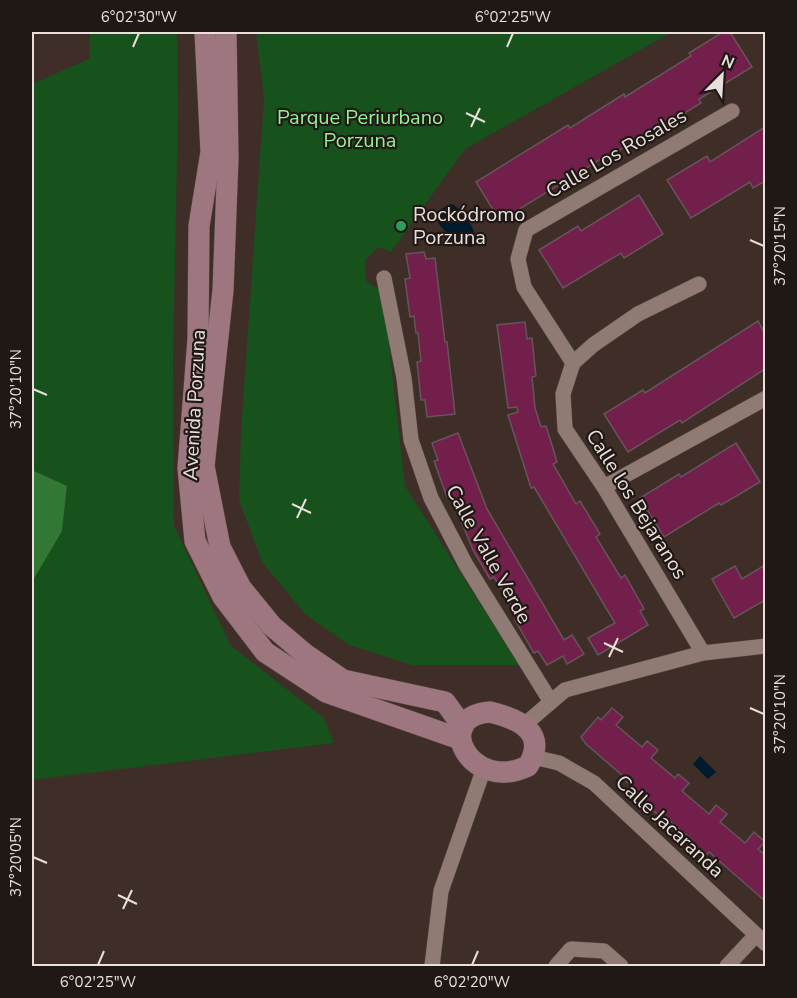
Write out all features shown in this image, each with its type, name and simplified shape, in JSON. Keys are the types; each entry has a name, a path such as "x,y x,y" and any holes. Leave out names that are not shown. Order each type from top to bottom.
{"street":[{"name":"Avenida Porzuna","path":"205,32 212,152 199,226 198,339 188,468 195,541 223,597 265,652 326,692 461,733"},
{"name":"Avenida Porzuna","path":"226,32 228,158 223,290 204,465 220,547 241,588 272,626 305,654 343,680 445,702 461,733"},
{"name":"Calle Los Rosales","path":"573,363 524,287 518,259 526,230 732,111"},
{"name":"Calle Valle Verde","path":"384,278 404,378 411,440 431,498 466,565 551,702"},
{"path":"573,363 593,345 638,314 699,284"},
{"name":"Calle los Bejaranos","path":"573,363 563,394 565,429 604,487 703,652"},
{"path":"604,487 765,398"},
{"path":"524,725 565,690 703,652 765,646"},
{"path":"490,712 509,716 524,725 531,732 534,742 533,757 528,766 518,771 499,773 484,768 471,759 464,750 461,733 473,716 490,712"},
{"name":"Calle Jacaranda","path":"533,757 559,763 594,783 760,940"},
{"path":"432,966 441,891 484,768"},
{"path":"727,966 760,940"},
{"path":"556,966 571,949 604,951 621,966"}],"green space":[{"path":"90,32 177,32 178,108 173,361 174,526 231,646 324,718 334,743 32,780 32,582 62,531 67,487 32,470 32,84 89,59"},
{"name":"Parque Periurbano Porzuna","path":"256,32 672,32 465,149 391,252 378,247 365,260 366,281 383,292 405,486 519,665 412,665 349,645 305,614 262,562 239,500 241,432 264,98"},
{"path":"32,470 67,486 62,531 32,582"}],"water":[{"path":"451,204 460,210 472,227 476,243 471,247 446,231 437,219 440,211"},
{"path":"700,756 716,772 708,779 693,764"}],"building":[{"path":"723,32 730,32 752,67 699,99 701,103 662,127 661,125 608,157 607,155 500,221 476,182 568,125 570,128 624,94 625,97 691,56 689,53"},
{"path":"765,127 765,181 753,188 750,182 691,218 667,180 707,156 710,162"},
{"path":"639,195 663,234 624,258 621,253 563,288 539,250 578,226 581,231"},
{"path":"424,252 426,259 435,258 455,414 427,417 425,400 421,400 417,362 421,361 418,333 416,333 414,316 410,317 405,279 410,278 406,254"},
{"path":"758,321 765,334 765,369 682,423 680,420 628,452 604,414 643,390 645,393"},
{"path":"525,322 527,339 532,338 536,376 532,377 535,408 541,427 546,426 557,462 553,464 576,504 580,501 600,534 596,537 621,578 625,575 644,609 640,611 648,625 598,655 588,638 615,623 534,487 531,488 508,415 518,412 517,407 508,408 497,325"},
{"path":"458,433 487,509 564,640 572,635 584,654 567,664 563,656 547,665 538,651 534,653 515,620 519,618 494,577 490,579 473,550 451,496 447,497 434,461 438,460 432,443"},
{"path":"736,443 760,482 721,505 719,503 664,537 640,498 679,474 681,477"},
{"path":"765,565 765,600 734,618 712,579 735,566 742,579"},
{"path":"612,708 623,717 616,725 642,747 647,741 658,750 651,758 675,778 678,774 689,783 682,791 709,814 716,805 727,814 720,822 745,843 754,832 765,842 758,849 765,855 765,901 709,852 707,854 690,841 692,840 670,821 669,823 648,807 647,809 630,794 635,789 621,777 623,776 586,744 581,737 598,717 601,720"}],"place":[{"name":"Rockódromo Porzuna","path":"401,226"}]}
